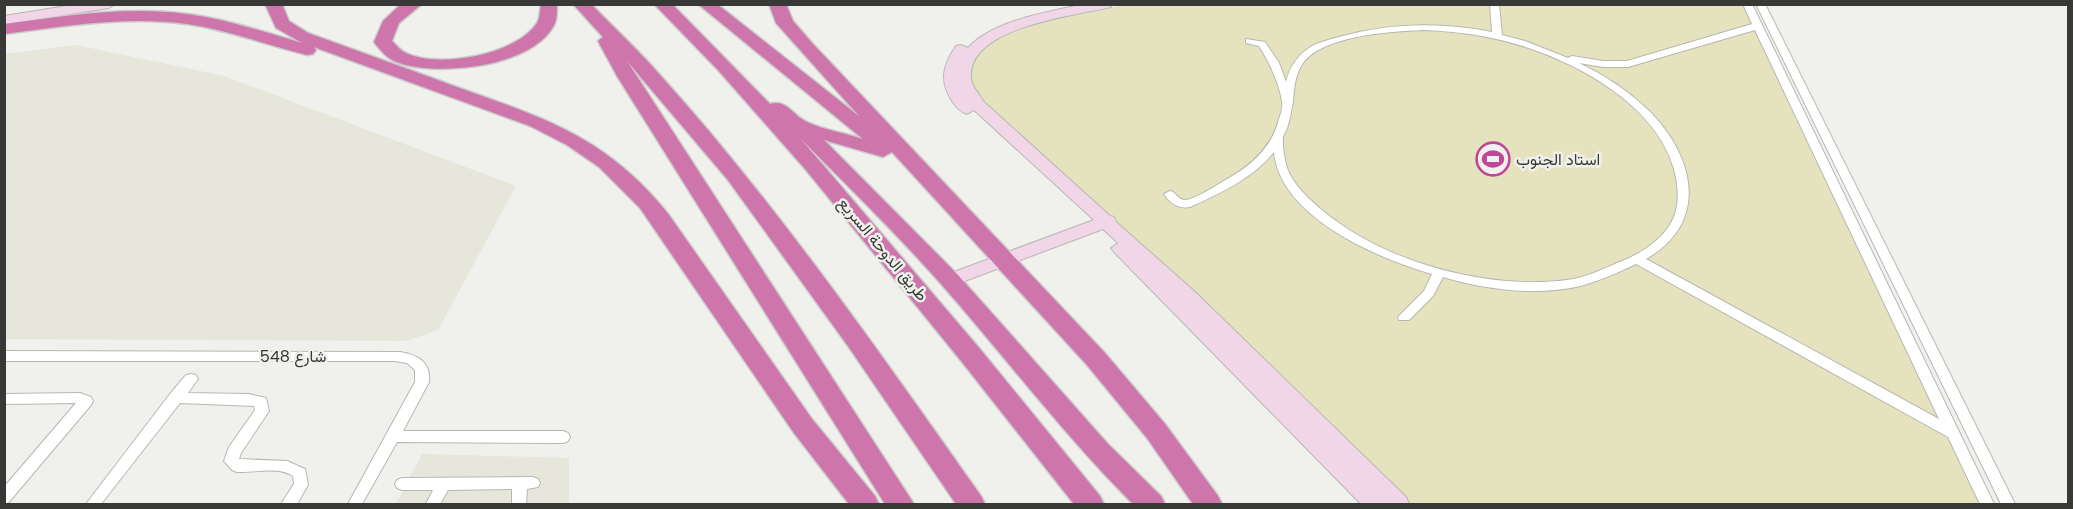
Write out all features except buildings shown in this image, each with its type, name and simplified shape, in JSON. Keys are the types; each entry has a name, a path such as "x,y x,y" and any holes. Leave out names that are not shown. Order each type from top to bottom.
{"highway":[{"path":"273,4 282,24 302,37 537,122 568,136 598,154 620,172 649,204 803,426 865,504"},
{"path":"414,4 395,17 388,26 382,42 387,51 396,58 433,66 495,57 525,43 548,20 549,4"},
{"name":"طريق الدوحة السريع","path":"662,4 731,71 852,211 1038,437 1090,504"},
{"path":"706,4 893,154 962,213"},
{"path":"777,4 785,23 793,32 1126,393 1208,504"},
{"path":"588,12 637,94 900,504"},
{"path":"588,12 645,69 742,185 858,340 971,504"},
{"path":"4,29 122,16 185,19 220,25 459,93"},
{"path":"731,71 798,125 890,216 950,280 1098,452 1151,504"},
{"path":"798,125 893,154"}],"street":[{"path":"4,11 51,4"},
{"path":"4,20 109,4"},
{"path":"1079,4 1015,19 976,36 956,56 952,64 950,81 952,90 963,105 1187,296 1398,504"},
{"path":"1106,4 1020,24 984,39 966,59 963,72 965,88 978,105 1102,224 1375,504"},
{"path":"1494,4 1497,35"},
{"path":"1747,4 1986,504"},
{"path":"1760,4 2008,504"},
{"path":"1170,194 1175,201 1186,204 1236,179 1262,159 1278,138 1286,113 1294,67 1305,54 1332,41 1387,28 1445,26 1497,35 1556,55 1588,71 1624,96 1647,115 1667,139 1679,164 1684,199 1679,216 1667,238 1638,260 1606,273 1568,284 1526,286 1439,272 1370,249 1333,226 1303,201 1284,172 1278,138"},
{"path":"1556,55 1603,64 1628,64 1757,26"},
{"path":"1249,41 1262,44 1269,53 1278,70 1287,101"},
{"path":"950,280 1102,224"},
{"path":"1638,260 1952,433"},
{"path":"1404,317 1430,293 1439,272"},
{"name":"شارع 548","path":"4,356 406,357 422,365 425,373 422,382 355,504"},
{"path":"93,504 191,379"},
{"path":"4,399 80,398 86,401 4,498"},
{"path":"176,398 249,399 261,402 262,411 234,451 231,461 237,466 282,466 296,469 300,473 301,485 289,504"},
{"path":"393,436 563,437"},
{"path":"402,484 526,483 519,504"},
{"path":"433,504 443,484"}],"shaded area":[{"path":"76,45 224,76 516,186 438,330 406,341 5,339 5,54"},
{"path":"422,454 569,458 569,504 396,504"}],"green space":[{"path":"1125,5 1744,5 1980,504 1406,504 1282,381 978,99 970,81 970,69 979,54 995,42 1038,24"}],"place":[{"name":"استاد الجنوب","path":"1493,159"}]}
